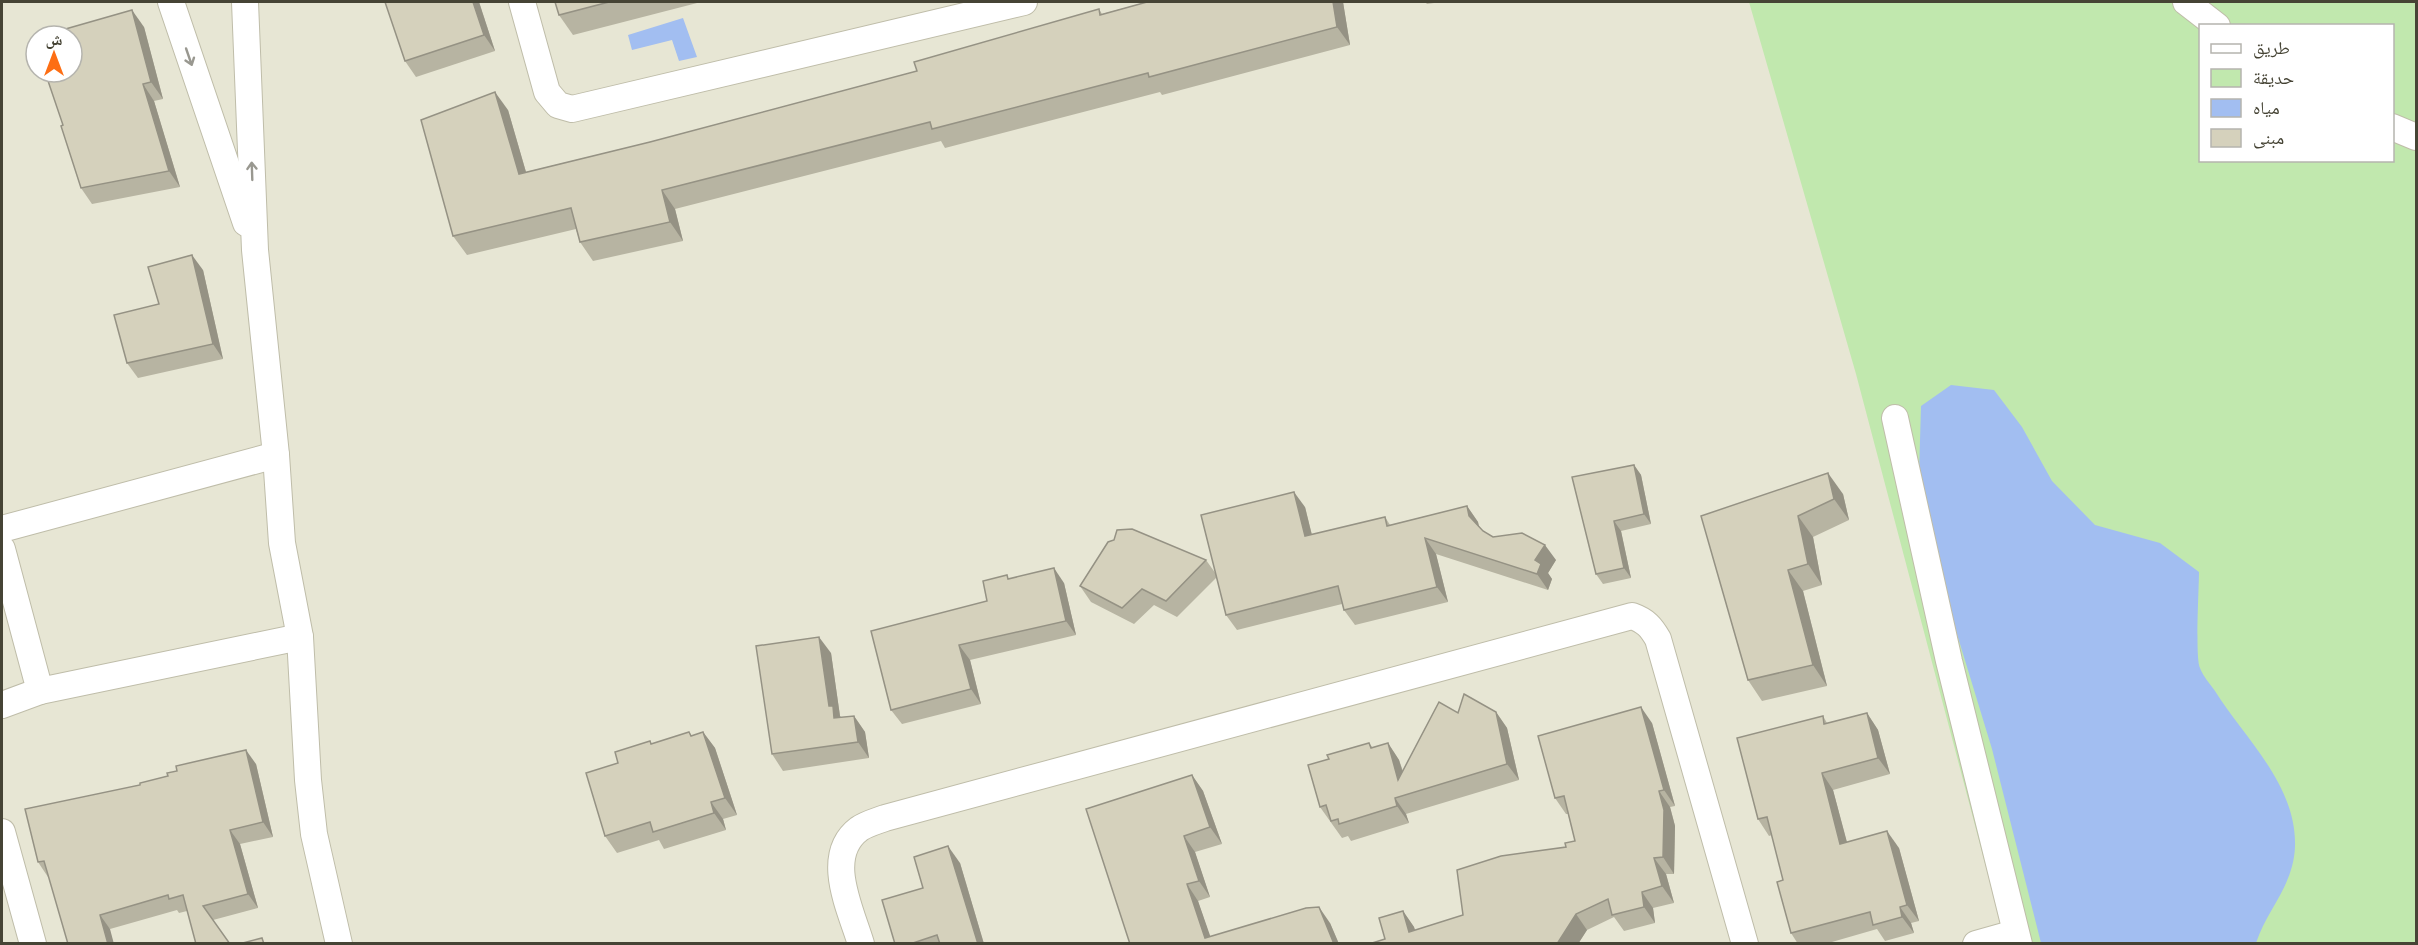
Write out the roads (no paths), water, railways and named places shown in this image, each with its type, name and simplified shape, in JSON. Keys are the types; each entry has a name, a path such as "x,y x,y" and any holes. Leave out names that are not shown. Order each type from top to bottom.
{"street":[{"path":"171,2 255,250"},
{"path":"245,2 255,250 276,455 282,543 300,637 308,780 314,834 339,944"},
{"path":"522,2 547,92 558,105 572,110 1024,2"},
{"path":"2186,2 2214,24"},
{"path":"2394,128 2416,137"},
{"path":"1895,418 1949,661 2017,938 1976,944"},
{"path":"2,530 276,455"},
{"path":"2,549 40,691"},
{"path":"861,944 840,872 842,852 849,838 860,828 885,818 1632,616 1652,627 1658,639 1745,944"},
{"path":"2,705 40,691 300,637"},
{"path":"2,832 33,944"}],"water":[{"path":"683,18 697,57 679,61 672,40 632,50 628,35"},
{"path":"1951,385 1994,390 2022,427 2052,481 2095,525 2160,543 2199,572 2197,638 2200,668 2267,764 2288,803 2293,824 2295,847 2290,874 2256,943 2041,943 1992,749 1946,598 1919,475 1921,406"}]}
